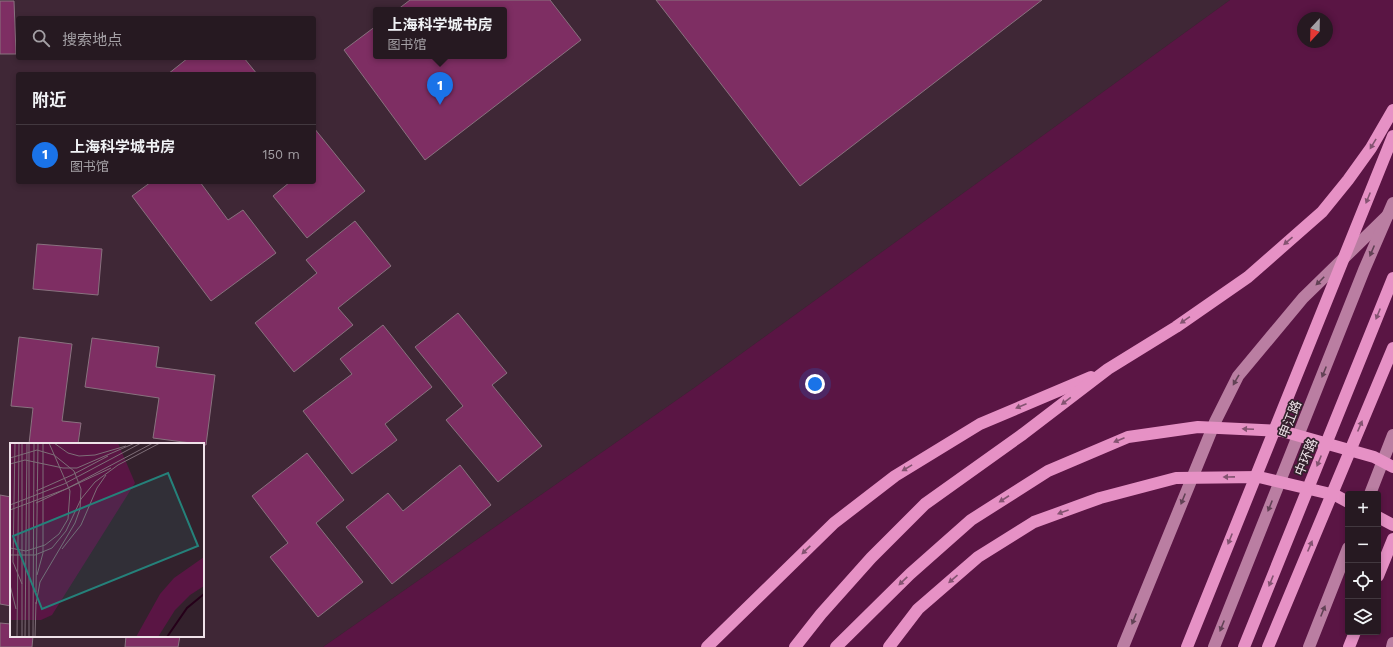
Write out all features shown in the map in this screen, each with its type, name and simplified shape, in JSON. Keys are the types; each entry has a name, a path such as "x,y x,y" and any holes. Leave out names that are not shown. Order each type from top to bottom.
{"highway":[{"path":"795,647 821,614 871,558 925,504 1023,434 1108,369 1176,327 1248,277 1322,212 1348,180 1393,110"},
{"path":"1187,647 1393,136"},
{"name":"中环路","path":"1244,647 1393,278"},
{"path":"1268,647 1393,348"},
{"path":"707,647 834,523 895,476 980,424 1108,369"},
{"path":"836,647 910,574 971,520 1048,471 1128,437 1198,427 1282,431 1374,457 1393,467"},
{"path":"889,647 918,609 978,557 1034,522 1100,498 1176,478 1259,477 1335,495 1345,500"},
{"path":"1381,519 1393,525"},
{"path":"1381,569 1393,540"},
{"path":"1349,647 1354,635"}],"main road":[{"name":"申江路","path":"1214,647 1364,270 1393,202"},
{"path":"1123,647 1215,422 1238,376 1303,298 1388,214"},
{"path":"1371,491 1393,435"},
{"path":"1309,647 1345,556"}],"shaded area":[{"path":"0,0 1230,0 694,388 323,647 0,647"},
{"path":"1230,0 1393,0 1393,647 323,647 694,388"}],"building":[{"path":"410,0 550,0 581,40 425,160 344,50 373,28 373,59 507,59 507,7 401,7"},
{"path":"656,0 1042,0 800,186"},
{"path":"0,1 14,1 16,54 0,54"},
{"path":"186,60 246,60 255,72 170,72"},
{"path":"316,130 365,191 307,238 273,196 288,184 316,184"},
{"path":"148,184 201,184 228,220 243,210 276,253 211,301 132,196"},
{"path":"355,221 391,266 338,308 353,325 294,372 255,323 317,273 306,260"},
{"path":"37,244 102,249 98,295 33,289"},
{"path":"458,313 507,373 492,385 542,446 498,482 446,420 463,406 415,347"},
{"path":"383,325 432,387 385,424 397,440 352,474 303,411 352,374 340,359"},
{"path":"19,337 72,344 62,421 81,423 78,443 29,443 33,408 11,406"},
{"path":"92,338 159,347 156,367 215,375 206,445 204,445 204,443 191,443 153,438 159,398 85,387"},
{"path":"307,453 344,500 316,523 363,582 318,617 270,557 288,543 252,496"},
{"path":"460,465 491,505 392,584 346,527 388,493 403,511"},
{"path":"0,495 10,497 10,606 0,604"},
{"path":"0,623 10,624 10,637 33,637 32,647 0,647"},
{"path":"126,637 180,637 178,647 125,647"}],"place":[{"name":"上海科学城书房","path":"440,105"}]}
